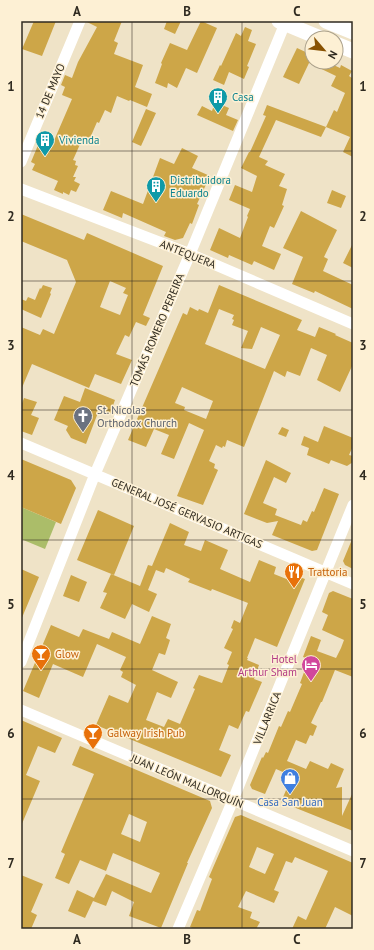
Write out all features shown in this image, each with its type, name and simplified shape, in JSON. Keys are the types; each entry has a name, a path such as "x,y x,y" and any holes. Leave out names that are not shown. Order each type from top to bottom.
{"main road":[{"path":"326,21 353,32"},
{"path":"283,22 304,31"}],"street":[{"name":"14 DE MAYO","path":"21,162 80,21"},
{"name":"TOMÁS ROMERO PEREIRA","path":"21,662 95,474 190,254 283,22"},
{"name":"ANTEQUERA","path":"21,189 190,254 353,324"},
{"name":"GENERAL JOSÉ GERVASIO ARTIGAS","path":"21,443 353,584"},
{"name":"VILLARRICA","path":"178,929 233,800 353,505"},
{"name":"JUAN LEÓN MALLORQUÍN","path":"21,710 353,851"}],"green space":[{"path":"21,507 56,522 45,549 21,539"}],"building":[{"path":"34,21 56,21 42,56 22,49"},
{"path":"87,21 122,21 114,41 118,43 114,54 143,65 135,87 152,94 147,107 117,96 111,113 105,110 99,123 97,122 87,145 81,142 73,160 76,161 75,165 78,166 73,177 76,177 74,181 80,184 76,192 71,190 69,195 54,190 58,181 32,170 35,164 31,162 41,138 53,143 72,99 62,95 65,87 61,85 65,75 72,78 78,62 97,27"},
{"path":"167,21 181,21 175,34 164,29"},
{"path":"201,21 217,28 197,73 186,68 177,88 168,83 167,88 155,83 162,64 161,63 170,43 187,50"},
{"path":"245,27 252,30 248,41 256,44 247,66 249,67 244,79 229,72 224,85 213,80 236,33 241,36"},
{"path":"297,48 304,51 304,70 306,70 299,84 283,77"},
{"path":"344,67 352,71 349,76 352,78 353,75 353,157 343,152 350,137 326,127 334,110 337,112 345,93 331,86 336,76 324,70 344,70"},
{"path":"215,102 229,108 226,115 238,120 233,131 197,115 202,106 212,111"},
{"path":"267,105 326,127 321,137 276,120 259,157 268,161 265,165 285,174 279,186 287,189 282,205 284,206 274,228 270,226 262,246 281,254 274,270 254,261 252,265 229,255 228,258 210,250 219,228 240,238 250,209 229,200 235,185 252,192 257,176 241,168 266,116 263,115"},
{"path":"146,109 156,113 141,146 132,142"},
{"path":"182,148 198,156 192,168 210,176 197,204 199,205 192,224 190,223 183,238 175,240 164,236 166,232 123,213 122,218 103,210 111,191 143,204 160,158 174,164"},
{"path":"332,190 346,196 341,208 327,203"},
{"path":"301,211 337,230 324,257 328,259 323,271 353,285 353,309 315,291 314,293 292,284 303,257 283,248"},
{"path":"21,214 84,240 87,233 163,266 143,315 150,318 146,326 136,322 129,337 125,335 116,354 132,360 121,384 95,374 89,388 32,364 21,390 21,327 40,335 43,329 54,334 76,282 67,260 21,241","holes":["110,281 126,288 123,293 128,295 120,315 100,307"]},
{"path":"353,243 353,268 343,263"},
{"path":"43,285 52,288 41,318 21,309 21,299 26,301 28,297 35,300 40,288 41,289"},
{"path":"219,285 302,320 297,330 315,337 319,327 353,343 353,364 340,392 317,380 327,355 311,348 300,376 287,371 285,377 274,371 244,447 227,440 225,447 223,446 222,448 216,445 209,461 215,464 214,468 218,470 203,505 177,496 204,430 189,423 174,459 161,454 169,435 154,429 146,447 128,440 183,313 187,315 190,307 198,311 199,309 208,313","holes":["219,309 234,315 232,325 248,331 241,348 252,349 261,327 280,335 265,369 205,344","182,387 213,401 206,419 184,410 185,407 175,403"]},
{"path":"85,388 115,400 110,414 99,410 86,444 71,438 66,430 68,426 54,420 64,396 80,402"},
{"path":"24,398 37,402 31,415 39,418 32,435 21,431 21,406"},
{"path":"324,426 353,438 353,446 349,455 353,456 353,462 347,466 331,460 329,464 307,455 309,448 301,445 304,436 318,442"},
{"path":"282,427 289,430 286,437 278,434"},
{"path":"21,459 71,480 76,488 61,524 21,507"},
{"path":"266,460 291,473 286,483 274,477 263,503 277,509 275,515 301,525 303,520 307,522 312,511 314,512 324,488 339,494 317,550 312,551 272,535 278,521 267,523 244,514"},
{"path":"98,510 134,526 114,575 77,560"},
{"path":"170,523 189,532 184,545 201,551 205,540 228,550 220,569 250,582 259,560 276,567 274,574 289,580 291,574 305,579 277,647 255,638 247,660 259,665 254,679 262,682 249,712 246,711 238,729 229,725 219,750 231,755 221,777 96,725 109,695 128,703 136,685 121,677 123,672 120,670 126,657 97,644 83,677 53,664 39,698 23,691 51,625 79,637 83,629 109,639 112,632 140,644 152,616 171,624 166,638 170,640 165,655 159,653 152,670 178,682 171,698 157,692 146,720 164,727 168,719 180,724 195,689 193,688 199,675 222,683 232,652 224,648 233,629 231,628 234,620 240,623 248,603 212,589 211,591 188,582 190,579 166,568 164,573 156,570 148,590 157,594 149,612 132,604 125,619 100,608 107,593 103,592 111,574 140,586 148,565 152,566"},
{"path":"353,537 353,569 345,565 343,561"},
{"path":"21,569 39,577 21,620"},
{"path":"71,575 87,582 79,602 63,596"},
{"path":"333,591 353,599 353,677 335,670 322,702 311,723 317,726 313,736 310,735 306,744 296,740 287,761 306,769 310,761 328,769 331,763 344,769 336,788 342,787 342,816 353,792 353,831 281,802 292,776 276,769 265,794 252,789 250,785 262,757 263,758 266,752 268,753 279,726 281,727 288,711 290,712 302,684 300,683 306,667 306,658 303,657 311,636 321,640 317,651 336,658 341,648 344,640 322,630 328,615 322,612 329,593"},
{"path":"21,720 62,738 55,753 38,746 26,775 40,781 21,826"},
{"path":"80,746 210,801 212,808 187,863 161,928 129,916 134,902 112,891 106,906 93,901 85,918 68,911 77,890 94,898 106,874 151,893 160,873 113,853 106,871 80,860 69,884 55,878 65,854 61,852 94,774 72,765","holes":["129,814 147,822 140,842 121,834"]},
{"path":"241,815 353,863 353,916 335,907 325,929 292,929 298,916 306,920 328,871 295,857 292,863 286,861 274,890 279,892 274,903 246,891 238,907 252,912 250,918 260,922 256,929 195,929 190,927 197,910 200,911 212,879 209,877 235,817","holes":["257,847 274,854 265,874 249,867"]},
{"path":"21,875 43,884 31,912 37,915 31,929 21,929"}],"place":[{"name":"Casa","path":"218,114"},
{"name":"Vivienda","path":"45,157"},
{"name":"Distribuidora Eduardo","path":"156,203"},
{"name":"St. Nicolas Orthodox Church","path":"83,433"},
{"name":"Trattoria","path":"294,589"},
{"name":"Glow","path":"41,671"},
{"name":"Hotel Arthur Sham","path":"311,682"},
{"name":"Galway Irish Pub","path":"93,750"},
{"name":"Casa San Juan","path":"290,795"}]}
